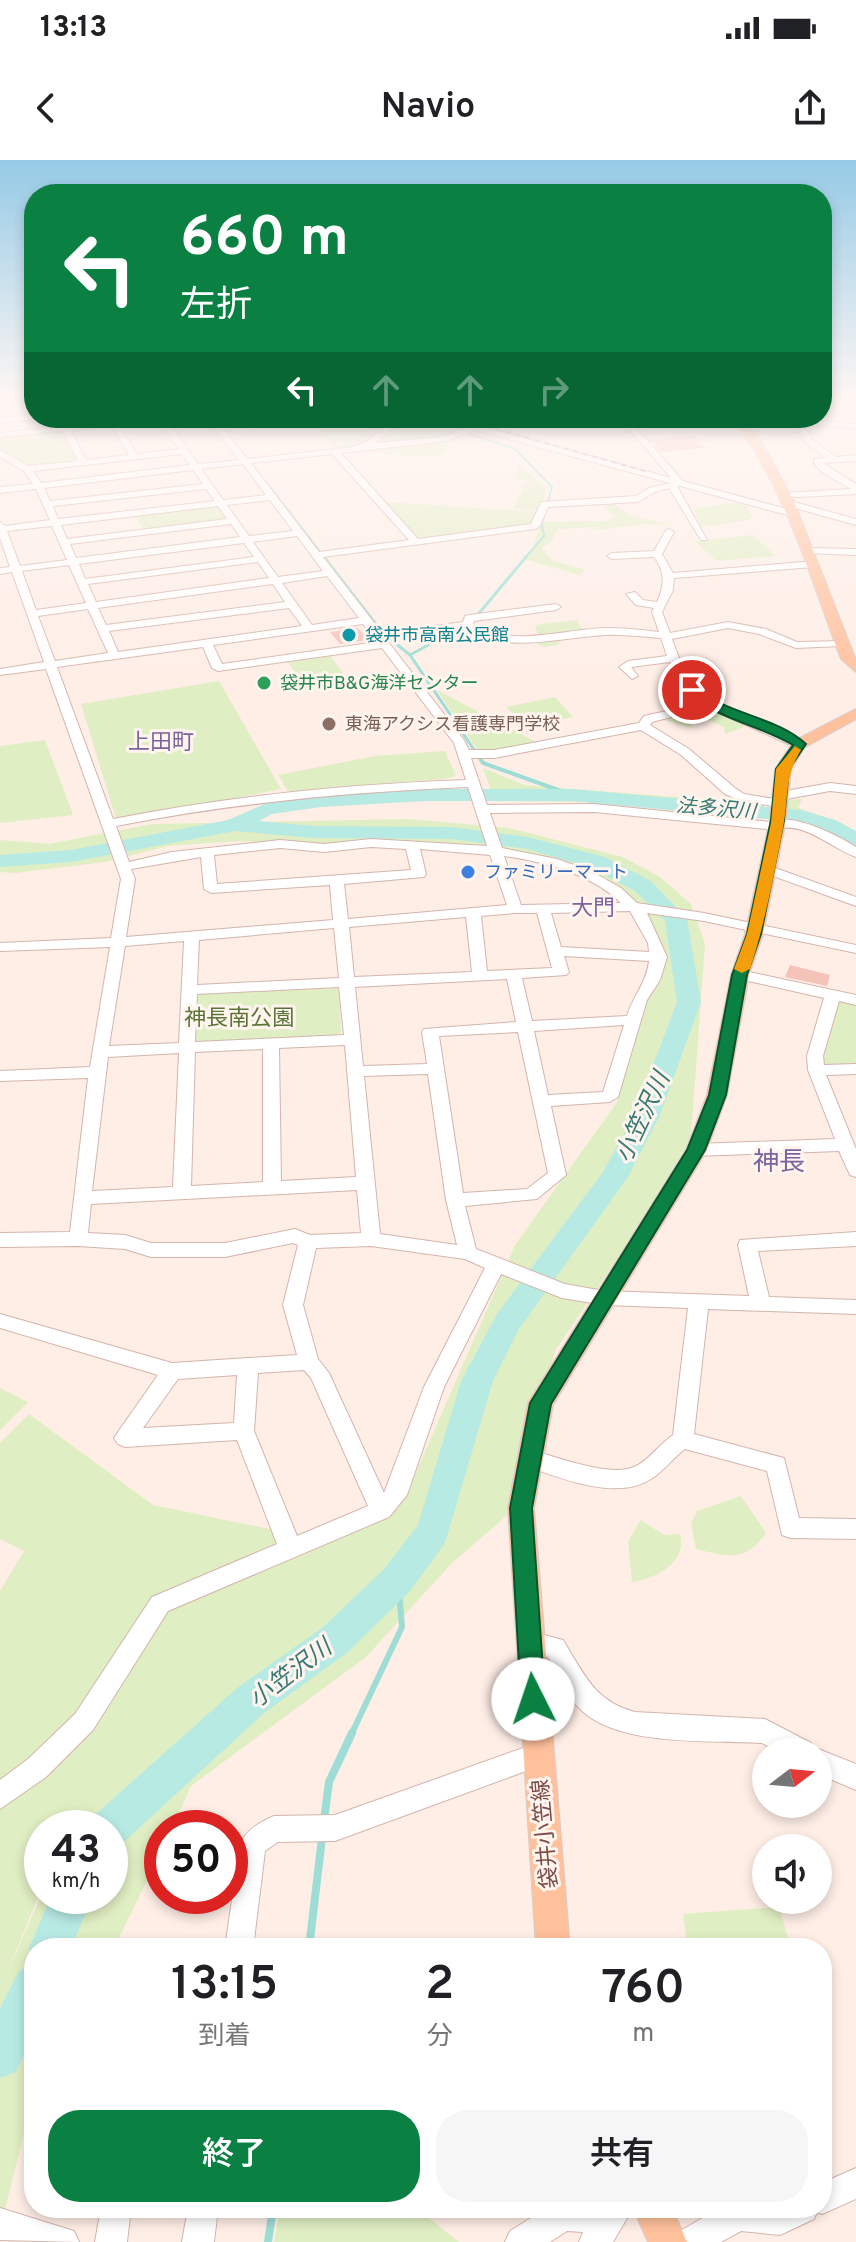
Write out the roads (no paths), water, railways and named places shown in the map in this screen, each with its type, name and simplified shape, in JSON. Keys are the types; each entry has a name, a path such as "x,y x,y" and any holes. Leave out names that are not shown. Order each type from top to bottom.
{"main road":[{"path":"784,496 814,564 841,643 856,668"},
{"path":"799,744 856,714"},
{"name":"袋井小笠線","path":"552,1938 521,1508 529,1458 541,1403 696,1150 717,1095 740,975 767,869 783,769 799,744"},
{"path":"657,2218 668,2242"}],"street":[{"path":"44,496 114,655"},
{"path":"48,504 118,496"},
{"path":"216,496 308,627"},
{"path":"375,496 416,542"},
{"path":"316,555 535,526 544,504 638,499 642,496"},
{"path":"683,496 704,538"},
{"path":"742,496 856,522"},
{"path":"787,504 823,496"},
{"path":"78,1239 97,1072 128,879 1,527 272,497 466,754 515,909"},
{"path":"64,542 233,521"},
{"path":"657,554 669,532"},
{"path":"0,571 298,533"},
{"path":"808,551 856,552"},
{"path":"612,556 657,554"},
{"path":"657,554 668,568 669,593 657,612 674,658 699,699 776,730 799,744"},
{"path":"83,582 261,559"},
{"path":"667,576 814,564"},
{"path":"31,614 329,573"},
{"path":"631,594 640,603 681,601"},
{"path":"103,629 292,604"},
{"path":"468,625 469,618 475,615 556,607"},
{"path":"0,672 367,620"},
{"path":"206,642 218,668 468,625 479,634 502,640 609,631 666,636 728,625 762,631 796,645 841,643"},
{"path":"632,676 625,667 628,664 674,658"},
{"path":"643,726 648,719 675,713 699,699"},
{"path":"466,754 494,754 643,726 685,752 730,791 826,833 856,853"},
{"path":"108,825 214,803 305,792 476,785"},
{"path":"484,811 594,808 778,812 830,787 856,790"},
{"path":"123,863 280,844 324,848 371,843 412,845 496,850 535,858 597,878 618,890 638,908 652,932 660,957 634,1020 610,1097 539,1101"},
{"path":"207,851 211,889 419,874 412,845"},
{"path":"767,869 856,902"},
{"path":"337,881 371,1239"},
{"path":"189,990 561,972 543,908"},
{"path":"0,947 119,942 515,909 638,908 704,917 856,949"},
{"path":"473,913 480,977"},
{"path":"182,1193 192,936"},
{"path":"555,951 660,957"},
{"path":"455,1200 531,1195 557,1175 514,975"},
{"path":"740,975 856,1000"},
{"path":"833,995 815,1056 816,1070 856,1171"},
{"path":"468,1253 455,1200 430,1032 634,1020"},
{"path":"100,1052 350,1040"},
{"path":"271,1043 272,1188"},
{"path":"353,1071 436,1069"},
{"path":"816,1070 856,1069"},
{"path":"0,1076 97,1072"},
{"path":"696,1150 846,1145"},
{"path":"85,1198 364,1183"},
{"path":"0,1240 78,1239 125,1242 151,1250 225,1250 295,1236 308,1242 371,1239 468,1253 562,1291 604,1298 856,1307"},
{"path":"761,1304 747,1245 856,1239"},
{"path":"308,1242 293,1305 309,1362 319,1373 381,1510"},
{"path":"0,1796 37,1768 84,1722 160,1604 381,1510 396,1495 434,1387 499,1266"},
{"path":"683,1440 699,1301"},
{"path":"0,1321 172,1371 309,1362"},
{"path":"248,1368 244,1431 290,1547"},
{"path":"172,1371 125,1438 244,1431"},
{"path":"529,1458 618,1479 641,1475 665,1449 683,1440 776,1464 790,1528 856,1529"},
{"path":"529,1642 555,1648 587,1700 609,1717 635,1724 765,1731 777,1738"},
{"path":"240,1938 253,1844 274,1829 335,1828 537,1755"},
{"path":"832,1767 856,1777"},
{"path":"832,2194 856,2183"},
{"path":"111,2242 115,2218"},
{"path":"198,2242 202,2218"},
{"path":"521,2242 559,2218"},
{"path":"580,2218 608,2223"},
{"path":"691,2242 733,2218"},
{"path":"0,2224 63,2242"}],"waterway":[{"path":"277,496 326,559"},
{"path":"547,505 549,496"},
{"path":"524,559 544,536 541,518"},
{"path":"324,557 382,632 410,655"},
{"path":"476,617 526,557"},
{"path":"410,655 461,627"},
{"path":"410,655 481,760"},
{"path":"480,758 483,763 572,795"},
{"name":"法多沢川","path":"236,824 267,809 321,801 426,795 572,795 801,816 828,824 856,840"},
{"name":"小笠沢川","path":"0,861 71,856 235,825 314,832 451,833 528,843 597,862 643,886 676,919 684,957 689,1002 647,1115 614,1177 508,1322 477,1381 433,1532 398,1579 335,1640 250,1701 128,1812"},
{"path":"351,1735 402,1627 398,1579"},
{"path":"324,1820 329,1782 352,1733"},
{"path":"310,1938 322,1838"},
{"name":"小笠沢川","path":"54,1938 64,1914"},
{"name":"小笠沢川","path":"0,2056 24,2007"},
{"path":"268,2242 272,2218"}],"place":[{"name":"袋井市高南公民館","path":"349,635"},
{"name":"袋井市B&G海洋センター","path":"264,683"},
{"name":"東海アクシス看護専門学校","path":"329,724"},
{"name":"ファミリーマート","path":"468,872"}],"district":[{"name":"上田町","path":"161,741"},
{"name":"大門","path":"593,907"},
{"name":"神長","path":"779,1161"}],"park label":[{"name":"神長南公園","path":"239,1017"}]}
